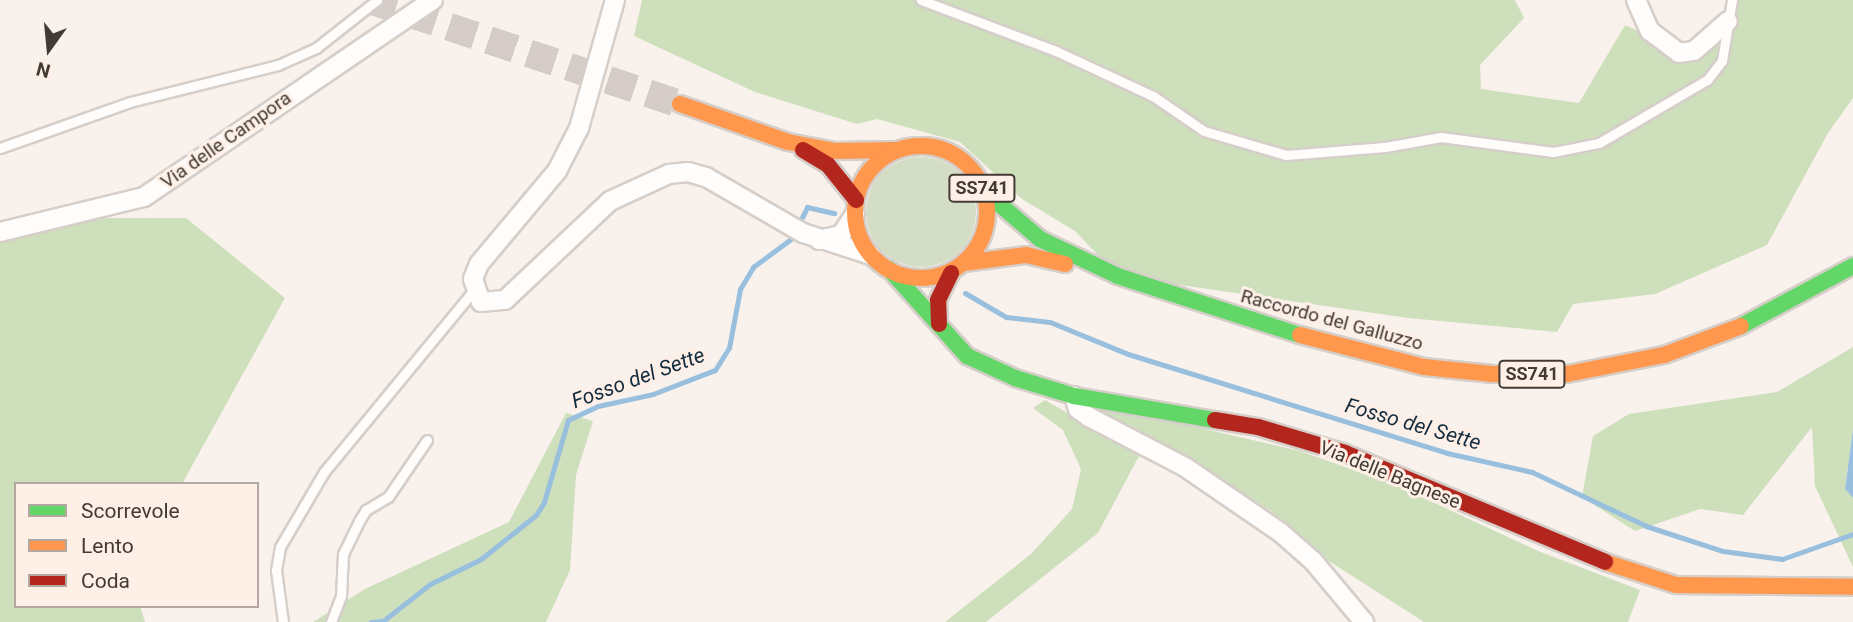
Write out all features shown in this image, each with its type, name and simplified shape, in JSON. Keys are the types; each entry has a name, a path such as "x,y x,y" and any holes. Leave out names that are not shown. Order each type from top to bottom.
{"main road":[{"name":"SS741","path":"680,104 788,142 828,164 856,207 858,232 871,255 889,270 912,277 951,273 964,263 984,234 987,220 984,191 957,156 921,146 900,150 835,150 788,142"},
{"path":"856,207 871,169 900,150"},
{"name":"Raccordo del Galluzzo","path":"984,191 1040,239 1118,276"},
{"name":"Raccordo del Galluzzo","path":"964,263 1026,255 1118,276 1345,350 1424,367 1567,374 1664,355 1756,320 1853,266"},
{"name":"Via delle Bagnese","path":"889,270 978,363 1074,396 1196,413 1345,453 1564,548 1676,585 1853,587"},
{"path":"939,324 938,300 951,273"}],"street":[{"name":"Via delle Campora","path":"0,232 144,197 433,0"},
{"path":"615,0 579,128 557,171 479,264 472,279 474,290 481,302 505,300 610,201 669,174 706,177 811,236 871,255"},
{"path":"1636,0 1650,31 1679,53 1694,51 1728,21"},
{"path":"811,236 841,235 856,207"},
{"path":"1074,396 1078,410 1185,467 1280,532 1313,561 1364,622"}],"lane":[{"path":"0,148 130,102 278,65 316,48 377,0"},
{"path":"921,0 1056,51 1153,96 1204,131 1286,155 1385,148 1441,137 1553,152 1575,150 1612,136 1642,114 1707,80 1722,61 1732,0"},
{"path":"283,622 276,570 281,547 324,472 474,290"},
{"path":"331,622 341,596 343,554 359,520 366,510 387,497 428,440"}],"green space":[{"path":"642,0 1515,0 1524,18 1480,65 1481,89 1579,103 1625,25 1695,57 1724,28 1729,0 1853,0 1853,98 1828,133 1767,245 1655,294 1573,304 1557,332 1408,318 1118,276 1075,231 1022,199 960,142 877,119 857,124 755,92 634,36"},
{"path":"921,157 942,161 960,173 972,191 976,212 972,233 960,251 942,263 921,267 900,263 882,251 870,233 866,212 870,191 882,173 900,161"},
{"path":"107,218 186,218 285,298 183,482 14,482 14,608 141,608 145,622 0,622 0,238"},
{"path":"1853,347 1853,429 1845,488 1853,498 1853,567 1815,486 1812,427 1743,515 1700,509 1635,531 1582,497 1593,436 1629,414 1777,392"},
{"path":"1045,400 1071,415 1109,407 1300,451 1398,486 1538,551 1640,590 1628,622 1424,622 1324,558 1271,511 1156,444 1139,456 1098,533 986,622 945,622 1031,554 1072,509 1081,469 1063,430 1033,408"},
{"path":"566,413 593,421 576,475 570,570 546,622 313,622 365,589 509,522"}],"water":[{"path":"1853,429 1853,498 1845,489"}],"waterway":[{"name":"Fosso del Sette","path":"371,622 383,621 430,584 481,559 536,515 544,502 568,420 598,406 653,394 715,370 729,348 740,289 753,267 791,239 807,207 834,213"},
{"name":"Fosso del Sette","path":"965,293 1006,317 1050,322 1128,354 1447,453 1532,472 1646,526 1723,551 1782,559 1853,534"}],"tunnel":[{"path":"369,0 680,104"}],"traffic: fast":[{"path":"984,191 1040,239 1118,276 1300,335"},
{"path":"1741,326 1853,266"},
{"path":"889,269 967,356 1015,378 1074,396 1215,420"}],"traffic: slow":[{"path":"680,104 788,142 835,151 898,150"},
{"path":"921,146 946,151 968,165 982,187 987,212 982,237 968,259 946,273 921,278 896,273 874,259 860,237 855,212 860,187 874,165 896,151 921,146"},
{"path":"964,263 1026,255 1065,264"},
{"path":"1300,335 1424,367 1493,374 1567,374 1664,355 1741,326"},
{"path":"1605,562 1676,585 1853,587"}],"traffic: jam":[{"path":"803,150 828,165 856,200"},
{"path":"939,324 938,300 951,273"},
{"path":"1215,420 1258,427 1345,453 1605,562"}]}
